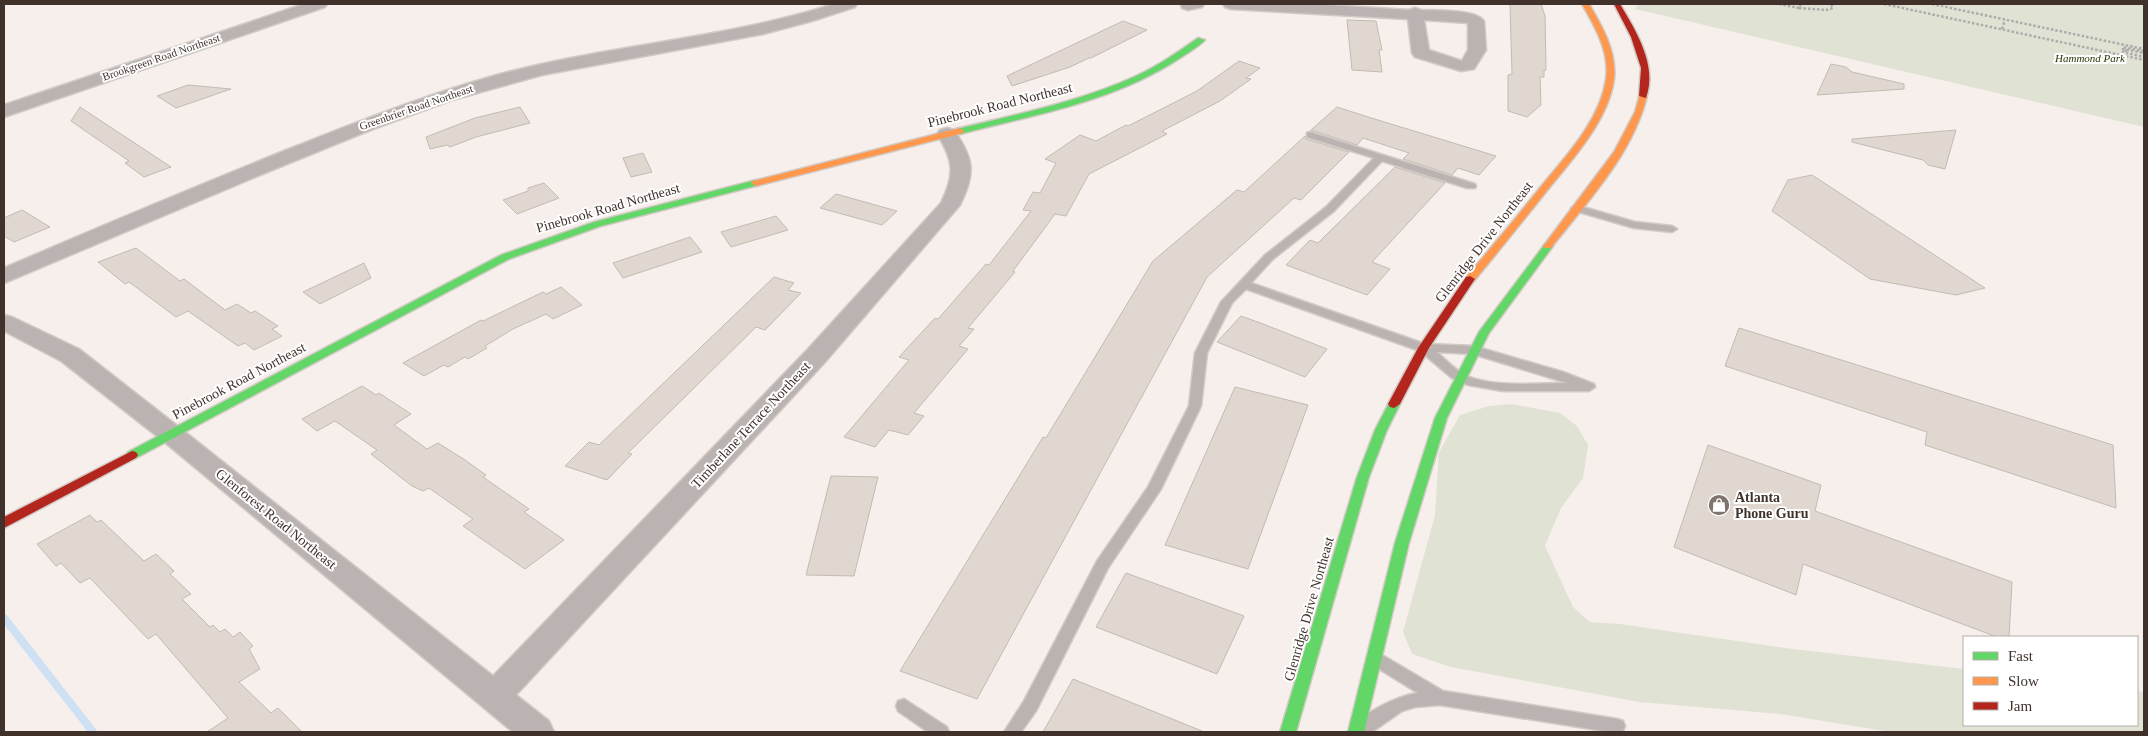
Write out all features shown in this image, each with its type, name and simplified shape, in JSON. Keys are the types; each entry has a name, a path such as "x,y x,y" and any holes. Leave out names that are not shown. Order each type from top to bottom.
{"main road":[{"name":"Glenridge Drive Northeast","path":"1288,732 1363,477 1381,430 1424,348 1469,281 1568,160 1602,107 1610,79 1609,61 1603,35 1586,4"},
{"path":"1358,732 1399,554 1436,430 1484,332 1624,144 1642,107 1645,68 1635,37 1617,4"},
{"name":"Pinebrook Road Northeast","path":"4,523 491,264 555,237 617,218 1076,101 1113,89 1160,68 1201,40"}],"street":[{"name":"Brookgreen Road Northeast","path":"4,111 319,4"},
{"name":"Greenbrier Road Northeast","path":"4,276 189,196 384,117 442,96 558,65 770,27 849,4"},
{"path":"1230,4 1328,7 1415,14"},
{"name":"Timberlane Terrace Northeast","path":"494,696 817,355 950,205 959,187 962,167 958,150 947,134"},
{"name":"Glenforest Road Northeast","path":"4,322 70,355 171,434 537,732"}],"lane":[{"path":"1310,135 1471,186"},
{"path":"1012,732 1030,706 1102,565 1154,489 1195,406 1202,353 1227,302 1270,257 1330,209 1380,158"},
{"path":"1578,205 1672,229 1634,225 1578,205"},
{"path":"1244,284 1424,348 1474,350 1559,375 1589,387 1481,384 1460,378 1424,348"},
{"path":"1374,657 1440,698"},
{"path":"1358,732 1388,709 1417,699 1440,698 1618,726"},
{"path":"904,706 941,732"}],"path":[{"path":"1779,4 1826,10 1833,8 1831,4"},
{"path":"1799,8 1801,4"},
{"path":"1884,4 2108,52 2144,55"},
{"path":"1932,4 2005,20 2144,55"},
{"path":"1952,8 1954,4"},
{"path":"2002,29 2005,20"},
{"path":"2123,50 2144,55 2123,52 2123,50"}],"green space":[{"name":"Hammond Park","path":"1638,4 2144,4 2144,127 1635,9"},
{"path":"1512,404 1560,413 1577,426 1588,445 1583,478 1561,508 1545,546 1573,607 1590,622 1620,624 1785,648 1963,669 1963,726 2138,726 2138,691 2144,692 2144,732 1891,732 1780,714 1639,702 1451,667 1412,654 1403,632 1435,515 1439,452 1460,415 1489,406"}],"building":[{"path":"1510,4 1541,4 1545,16 1546,70 1544,70 1544,77 1540,77 1541,105 1527,117 1508,111 1508,75 1512,74"},
{"path":"1347,20 1376,21 1382,50 1379,50 1382,72 1352,70"},
{"path":"1123,21 1147,30 1070,67 1012,86 1007,76"},
{"path":"1239,61 1260,68 1246,78 1251,79 1220,101 1162,131 1167,134 1089,174 1066,216 1055,214 1013,271 1015,272 968,328 974,329 959,346 968,349 914,413 924,416 908,435 889,430 875,447 844,437 909,360 899,357 935,318 938,319 986,264 989,265 1031,211 1023,210 1033,192 1040,193 1056,163 1045,159 1080,135 1096,141 1126,125 1128,126 1197,91"},
{"path":"1831,64 1846,67 1852,72 1904,84 1904,89 1817,95"},
{"path":"188,85 231,89 176,108 157,96"},
{"path":"80,107 171,167 144,177 125,163 129,161 71,121"},
{"path":"520,107 530,123 476,137 450,147 447,145 430,149 426,137 475,118"},
{"path":"1337,107 1496,156 1479,175 1458,168 1452,175 1403,159 1409,153 1363,138 1357,145 1311,130"},
{"path":"1956,130 1945,169 1928,165 1923,160 1852,142 1852,139"},
{"path":"1305,136 1306,139 1349,152 1301,200 1294,198 1207,277 977,699 900,671 1043,437 1046,438 1153,261 1237,190 1244,192"},
{"path":"643,153 652,172 631,177 623,158"},
{"path":"1395,167 1445,183 1372,262 1390,269 1367,295 1286,265 1310,240 1318,243"},
{"path":"1812,175 1985,288 1956,295 1870,279 1772,211 1788,180"},
{"path":"544,183 559,198 517,214 503,200 528,191 528,188"},
{"path":"836,194 897,211 882,225 820,208"},
{"path":"22,210 50,227 14,242 4,236 4,218"},
{"path":"776,216 788,230 731,247 721,232"},
{"path":"690,237 702,252 623,278 613,263"},
{"path":"136,248 180,281 184,279 225,310 237,304 251,313 255,311 278,326 272,329 282,336 254,350 245,343 238,346 188,311 176,317 129,282 125,284 98,262"},
{"path":"364,263 371,278 320,304 303,292"},
{"path":"774,277 794,283 788,290 801,293 765,330 756,327 628,453 632,454 607,480 565,466 589,442 599,445"},
{"path":"561,287 582,305 553,319 546,314 513,329 468,359 465,357 448,367 444,365 424,376 403,363 481,320 483,321 543,292 546,294"},
{"path":"1241,316 1327,349 1305,377 1217,342"},
{"path":"1739,328 2113,445 2116,508 1925,445 1927,432 1725,366"},
{"path":"362,386 376,395 379,393 411,414 394,425 427,449 438,443 465,460 486,475 483,477 529,509 524,512 564,540 525,569 463,526 473,519 429,488 423,491 412,486 371,454 377,450 335,421 317,431 302,419"},
{"path":"1235,387 1308,405 1248,569 1165,545"},
{"path":"1708,445 1821,485 1815,511 2012,582 2009,636 1994,636 1803,564 1796,595 1674,547"},
{"path":"831,476 878,477 854,576 806,575"},
{"path":"90,515 97,522 101,520 144,561 156,554 174,571 170,574 191,594 182,599 210,627 213,625 220,632 225,629 233,637 240,632 253,646 249,649 260,669 239,682 271,713 278,708 302,732 207,732 228,718 156,634 148,639 90,578 80,583 61,563 56,566 37,544"},
{"path":"1126,573 1244,616 1217,674 1096,627"},
{"path":"1073,679 1202,731 1202,732 1043,732"}],"waterway":[{"path":"4,618 93,732"}],"traffic: fast":[{"path":"960,131 1051,109 1118,87 1155,70 1201,40"},
{"path":"132,455 505,257 598,224 756,183"},
{"path":"1356,732 1402,543 1441,418 1484,332 1548,246"},
{"path":"1288,732 1363,477 1381,430 1394,404"}],"traffic: slow":[{"path":"1470,279 1579,144 1600,110 1607,94 1610,79 1607,49 1600,30 1586,4"},
{"path":"1548,246 1618,152 1639,112 1643,96"},
{"path":"756,183 960,131"}],"traffic: jam":[{"path":"1617,4 1635,37 1645,68 1643,96"},
{"path":"1394,404 1424,348 1470,279"},
{"path":"4,523 132,455"}],"place":[{"name":"Atlanta Phone Guru","path":"1719,505"}]}
